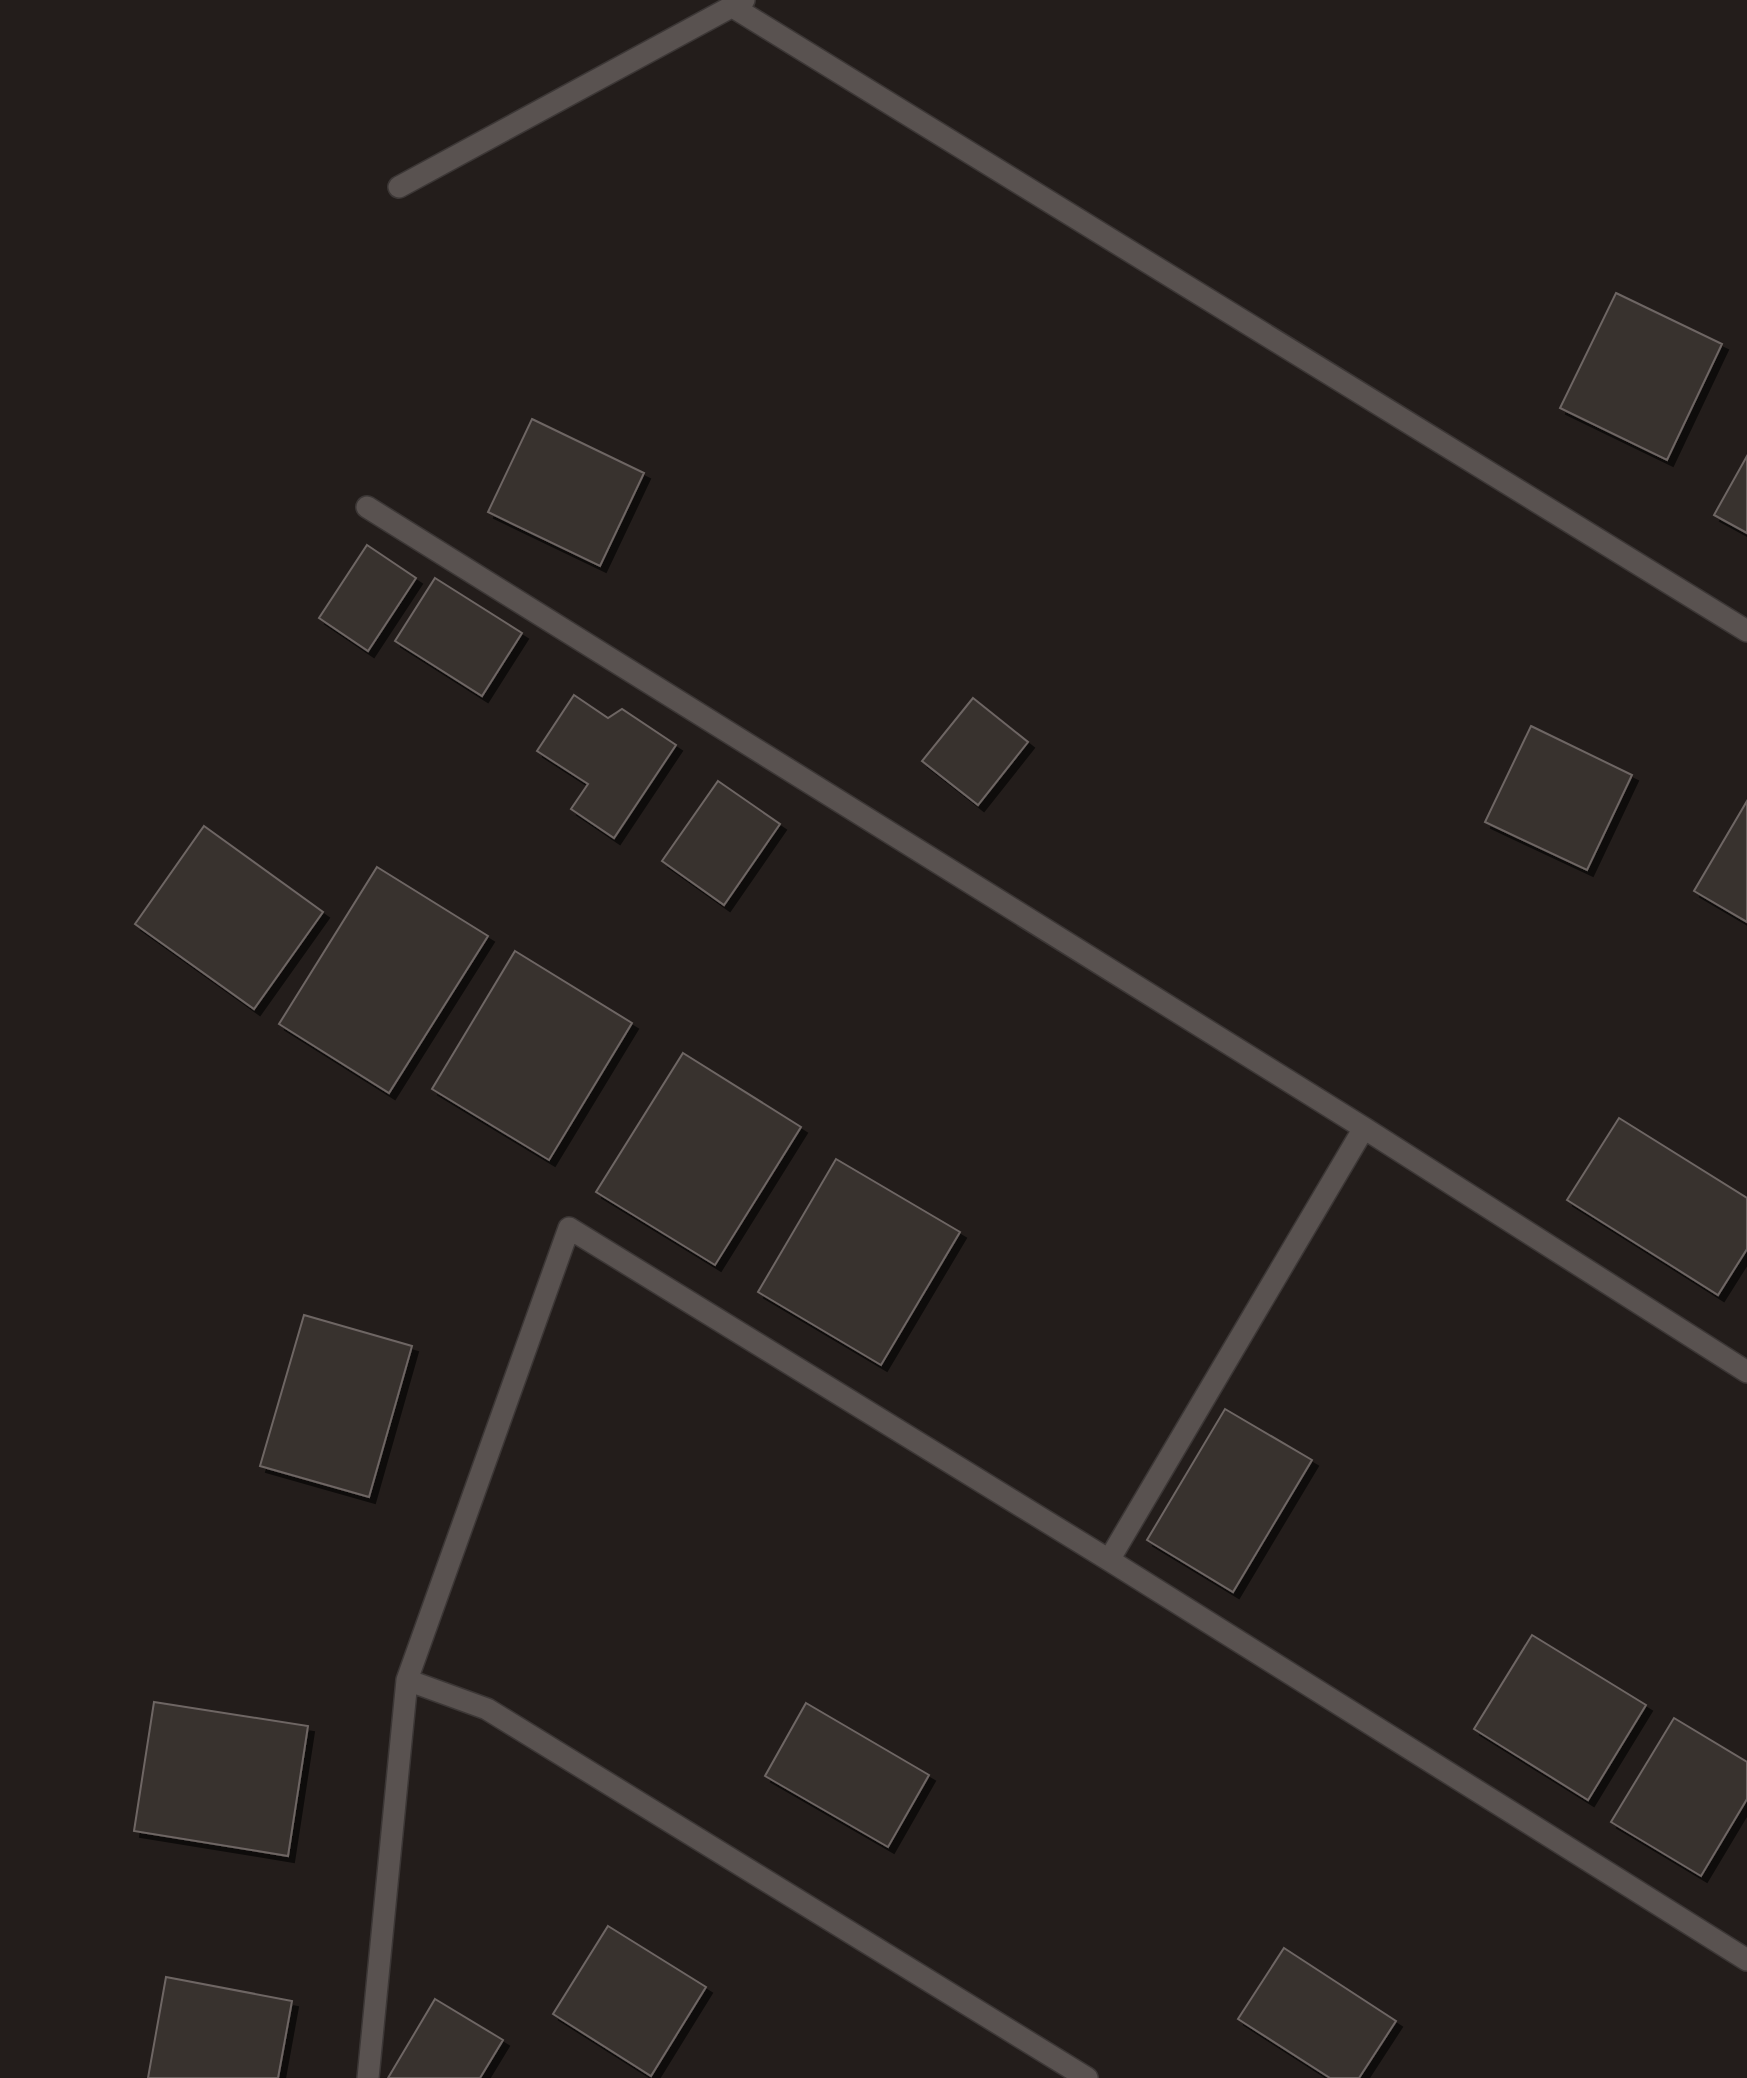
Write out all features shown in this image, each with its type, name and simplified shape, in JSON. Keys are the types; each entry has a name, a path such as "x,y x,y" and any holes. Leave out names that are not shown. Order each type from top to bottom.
{"street":[{"path":"399,187 738,3 1747,631"},
{"path":"367,507 1364,1128 1747,1372"},
{"path":"1109,1560 1364,1128"},
{"path":"368,2078 407,1680 569,1228 1109,1560 1747,1960"},
{"path":"407,1680 487,1709 1087,2078"}],"building":[{"path":"1616,293 1722,344 1667,460 1560,408"},
{"path":"532,419 644,473 600,566 488,512"},
{"path":"1747,456 1747,533 1714,515"},
{"path":"367,545 416,578 368,651 319,618"},
{"path":"435,578 522,633 482,696 395,641"},
{"path":"574,695 608,718 622,709 676,745 614,838 571,809 588,784 537,751"},
{"path":"973,698 1028,742 978,805 922,761"},
{"path":"1531,726 1632,775 1587,870 1485,822"},
{"path":"718,781 780,824 724,905 662,861"},
{"path":"1747,801 1747,922 1694,891"},
{"path":"204,826 323,912 254,1009 135,924"},
{"path":"377,867 488,936 389,1093 279,1024"},
{"path":"515,951 632,1023 549,1160 432,1089"},
{"path":"683,1053 801,1127 715,1265 596,1192"},
{"path":"1619,1118 1747,1198 1747,1249 1718,1295 1567,1200"},
{"path":"836,1159 960,1232 881,1365 758,1292"},
{"path":"304,1315 412,1346 369,1497 260,1466"},
{"path":"1225,1409 1312,1460 1233,1592 1147,1540"},
{"path":"1532,1635 1646,1705 1588,1800 1474,1729"},
{"path":"154,1702 308,1726 288,1856 134,1831"},
{"path":"806,1703 929,1775 888,1847 765,1776"},
{"path":"1674,1718 1747,1762 1747,1799 1701,1876 1611,1822"},
{"path":"608,1926 706,1987 651,2076 553,2014"},
{"path":"1284,1948 1396,2021 1359,2078 1330,2078 1238,2019"},
{"path":"166,1977 292,2001 278,2078 148,2078"},
{"path":"435,1999 503,2040 480,2078 388,2078"}]}
